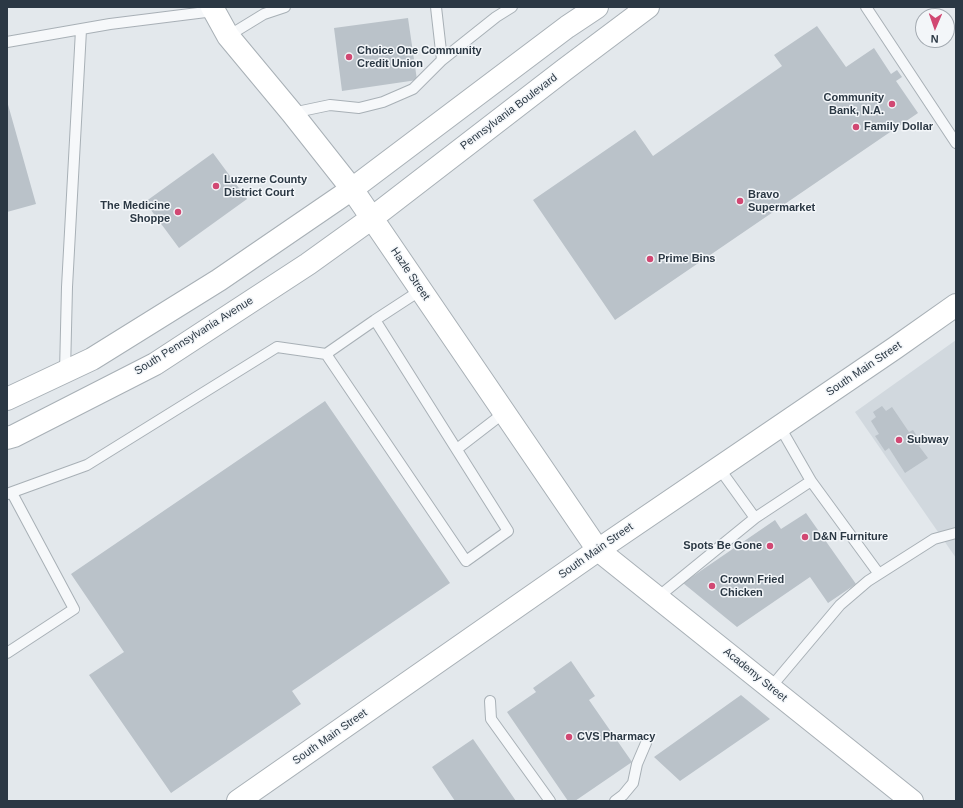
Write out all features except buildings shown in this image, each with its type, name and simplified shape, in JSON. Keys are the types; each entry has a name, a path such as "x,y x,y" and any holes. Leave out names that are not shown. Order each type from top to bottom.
{"main road":[{"path":"7,399 92,359 219,280 352,189 566,27 595,7"},
{"name":"Pennsylvania Boulevard","path":"372,218 648,7"},
{"name":"Hazle Street","path":"213,9 228,36 292,113 352,189 598,550"},
{"name":"South Pennsylvania Avenue","path":"7,438 14,436 155,364 308,264 372,218"},
{"name":"South Main Street","path":"238,801 598,550 896,348 956,305"},
{"name":"Academy Street","path":"598,550 912,801"}],"lane":[{"path":"228,36 264,14 286,7"},
{"path":"436,7 442,60"},
{"path":"292,113 330,105 358,108 383,102 413,89 442,60 496,17 512,7"},
{"path":"866,7 956,143"},
{"path":"7,42 110,24 213,9"},
{"path":"65,372 67,287 81,30"},
{"path":"7,653 74,609 9,494 88,465 277,347 326,354 421,290"},
{"path":"326,354 466,561 508,531 375,320"},
{"path":"457,449 505,412"},
{"path":"780,427 811,481 879,574"},
{"path":"719,468 756,518"},
{"path":"658,597 756,518 811,481"},
{"path":"771,687 840,605 868,581 934,539 956,533"},
{"path":"490,701 491,719 550,801"},
{"path":"615,801 623,795 633,783 637,764 646,743"}],"shaded area":[{"path":"956,340 956,558 855,412"}],"place":[{"name":"Choice One Community Credit Union","path":"349,57"},
{"name":"Community Bank, N.A.","path":"892,104"},
{"name":"Family Dollar","path":"856,127"},
{"name":"Luzerne County District Court","path":"216,186"},
{"name":"Bravo Supermarket","path":"740,201"},
{"name":"The Medicine Shoppe","path":"178,212"},
{"name":"Prime Bins","path":"650,259"},
{"name":"Subway","path":"899,440"},
{"name":"D&N Furniture","path":"805,537"},
{"name":"Spots Be Gone","path":"770,546"},
{"name":"Crown Fried Chicken","path":"712,586"},
{"name":"CVS Pharmacy","path":"569,737"}]}
